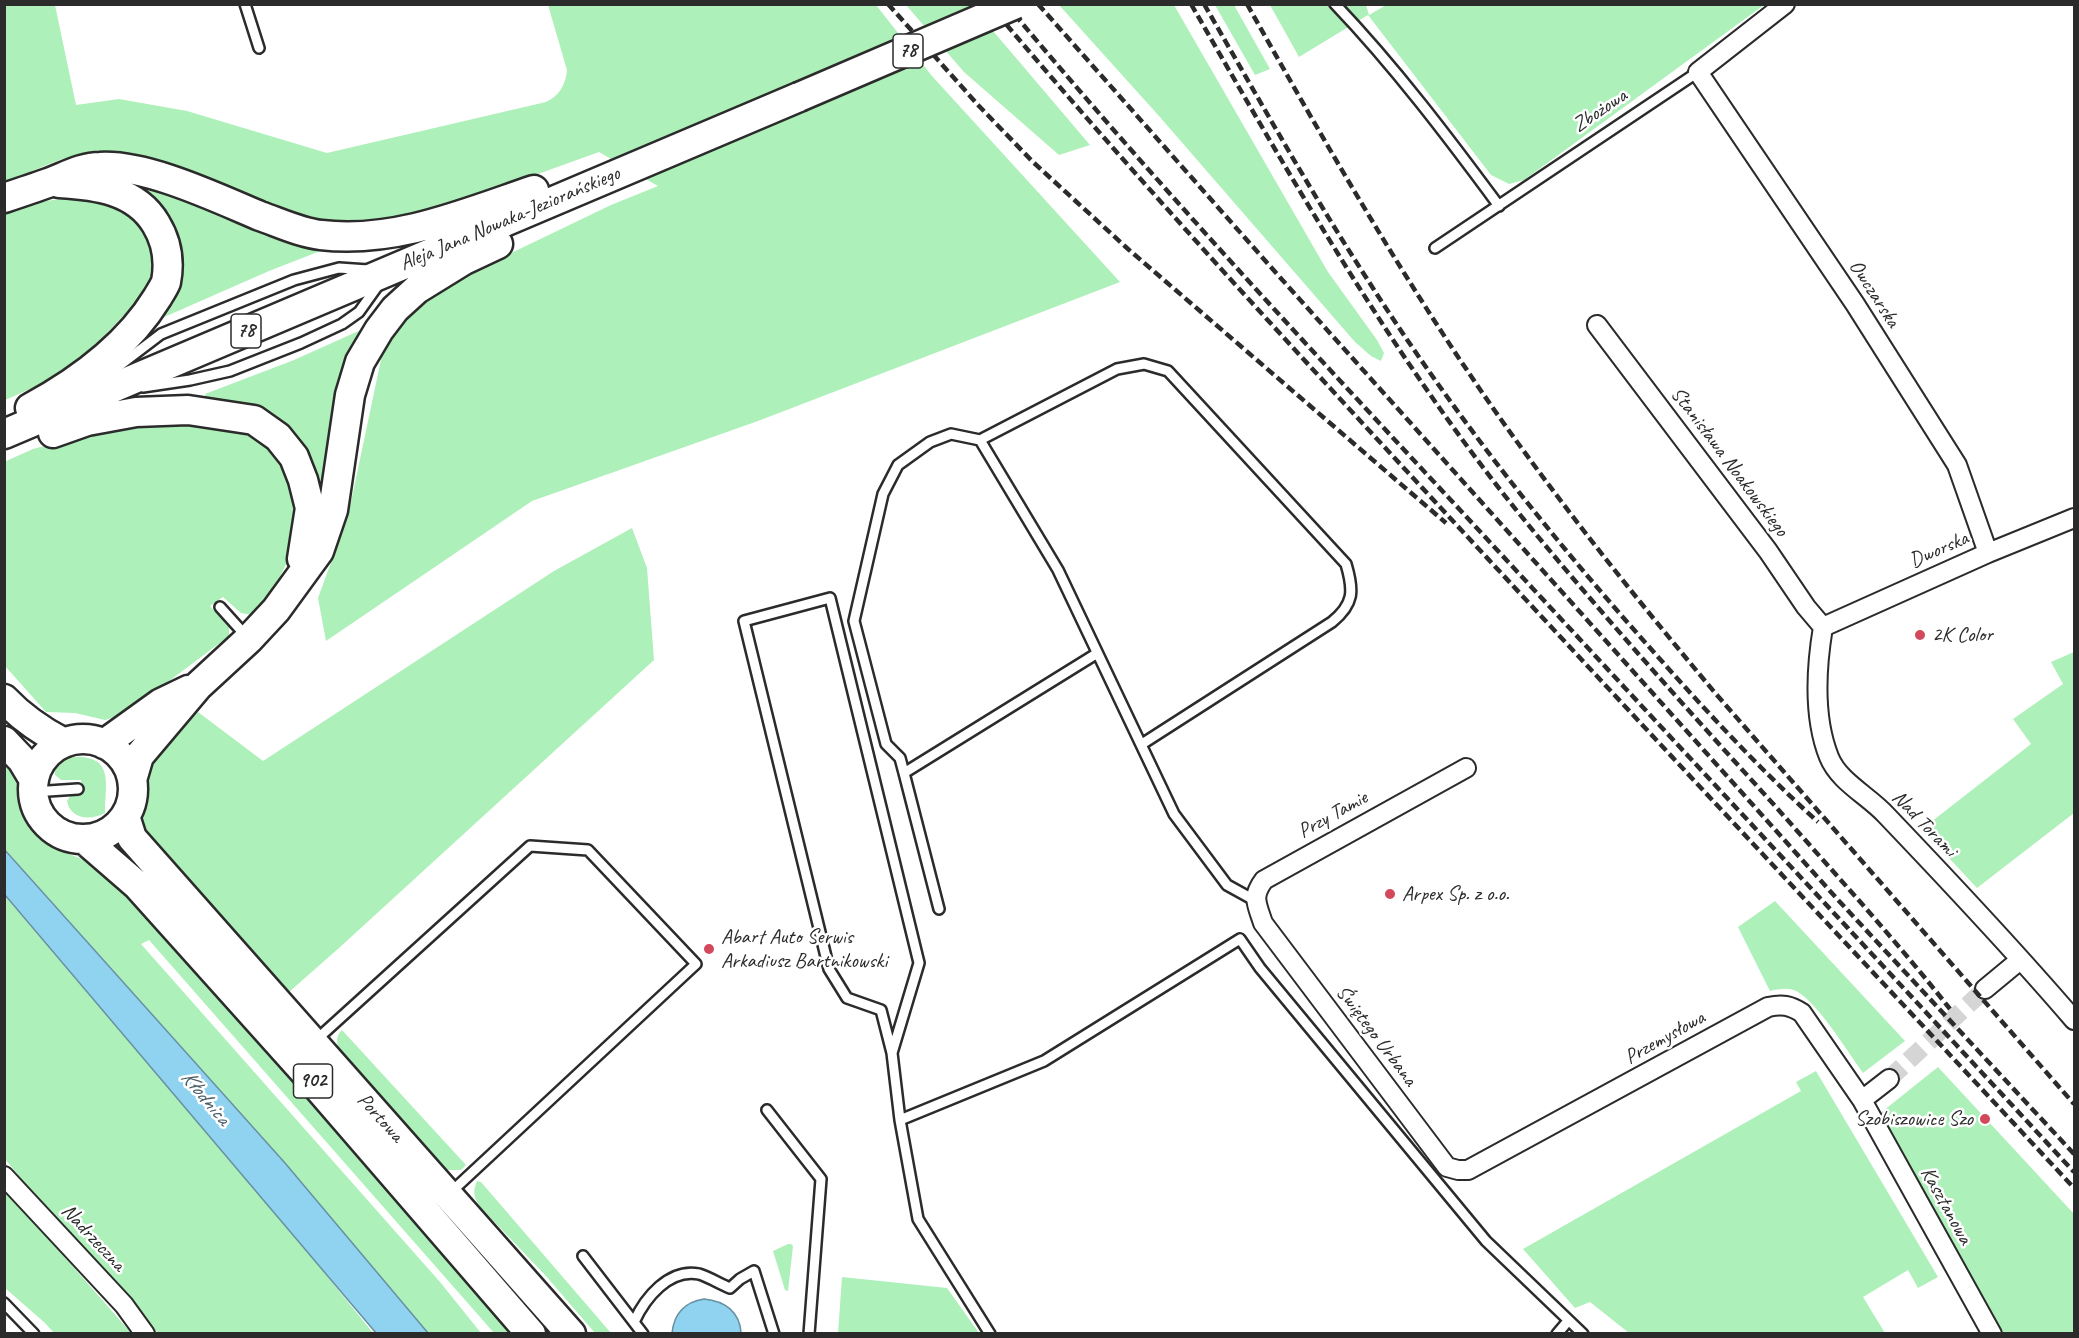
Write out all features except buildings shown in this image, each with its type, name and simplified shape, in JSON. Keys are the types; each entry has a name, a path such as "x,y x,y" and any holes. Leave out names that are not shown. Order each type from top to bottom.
{"main road":[{"name":"Aleja Jana Nowaka-Jeziorańskiego","path":"4,434 1016,4"},
{"path":"4,198 75,172 99,166 127,169 157,175 282,224 319,235 357,237 395,232 457,216 550,185 621,172"},
{"path":"132,780 139,756 198,686 249,639 276,610 319,551 333,510 350,395 360,362 395,309 417,289 438,275 464,260 557,217 621,172"},
{"path":"4,423 72,382 106,356 139,324 165,284 168,253 163,236 152,217 140,205 109,189 48,183"},
{"path":"4,448 87,421 136,412 188,410 254,420 278,437 289,450 303,480 310,508 298,582"},
{"path":"104,744 161,703 198,686"},
{"path":"4,699 18,714 63,743"},
{"path":"33,786 44,758 63,743 77,739 91,739 117,752 127,765 132,780 131,805 114,828 100,836 84,839"},
{"name":"902","path":"4,741 22,759 33,786 35,805 49,826 72,838 84,839"},
{"name":"Portowa","path":"125,816 132,838 570,1334"},
{"name":"Portowa","path":"84,839 137,885 302,1069 531,1334"}],"street":[{"name":"Zbożowa","path":"1698,72 1785,4"},
{"name":"Owczarska","path":"1698,72 1855,304 1957,465 1988,553"},
{"name":"Stanisława Noakowskiego","path":"1597,325 1823,627"},
{"name":"Dworska","path":"1823,627 1988,553 2074,518"},
{"name":"Nad Torami","path":"1823,627 1819,653 1818,724 1830,760 1844,778 1884,812 2074,1020"},
{"name":"Przy Tamie","path":"1256,901 1256,891 1264,880 1466,768"},
{"name":"Świętego Urbana","path":"1256,901 1263,923 1447,1167 1458,1170"},
{"path":"1985,989 2020,960"},
{"name":"Przemysłowa","path":"1458,1170 1468,1170 1768,1007 1780,1004 1802,1013 1862,1100"},
{"path":"1862,1100 1889,1078"},
{"name":"Kasztanowa","path":"1862,1100 1992,1334"},
{"name":"Nadrzeczna","path":"4,1176 124,1305 145,1334"}],"lane":[{"path":"245,4 259,48"},
{"path":"1335,4 1359,29 1434,121 1499,206"},
{"name":"Zbożowa","path":"1435,248 1698,72"},
{"path":"939,909 900,758 886,744 854,621 884,494 898,465 930,442 951,434 980,440 1118,369 1144,364 1168,371 1346,564 1352,585 1346,611 1142,744"},
{"path":"980,440 1058,570 1174,814 1227,885 1256,901"},
{"path":"892,1053 919,963 830,598 744,621 829,969 846,999 881,1011 892,1053 900,1120 918,1219 990,1334"},
{"path":"220,607 249,639"},
{"path":"904,773 1096,654"},
{"path":"33,786 78,789"},
{"path":"313,1043 531,846 588,850 696,964 448,1195"},
{"path":"900,1120 1044,1061 1240,939 1260,968 1486,1241 1583,1334"},
{"path":"767,1110 821,1179 808,1334"},
{"path":"583,1256 643,1334"},
{"path":"634,1322 640,1307 657,1289 676,1276 698,1274 730,1288 740,1279 754,1272 774,1334"},
{"path":"4,1303 34,1334"},
{"path":"1557,1334 1568,1321"}],"green space":[{"path":"1388,4 1764,5 1524,180 1509,184 1491,175 1368,15 1299,57 1270,5 1366,5 1369,15"},
{"path":"5,5 55,5 76,105 119,99 187,111 327,153 551,99 561,89 567,70 548,5 876,5 932,76 1120,282 758,421 532,501 326,641 318,598 348,516 383,350 414,311 436,293 505,256 611,205 658,186 599,152 452,205 350,225 296,214 159,160 109,154 62,159 5,182"},
{"path":"906,5 971,5 1090,145 1059,155 964,72"},
{"path":"1059,5 1174,5 1328,272 1377,340 1384,353 1381,361 1371,356 1355,342 1159,116"},
{"path":"1215,5 1234,5 1270,69 1255,75"},
{"path":"137,182 328,248 162,318 179,286 131,184"},
{"path":"61,199 101,201 113,204 133,216 148,240 152,254 150,279 138,300 82,359 51,379 5,400 5,211 22,204"},
{"path":"363,329 326,497 320,496 311,462 206,398 205,394 294,360"},
{"path":"134,423 178,423 247,433 268,445 284,466 299,510 295,546 266,605 252,615 241,613 223,597 210,606 229,627 229,636 125,714 105,720 75,713 46,712 5,666 4,462 33,449"},
{"path":"632,528 647,568 654,660 289,992 160,849 145,828 142,815 148,770 155,754 198,712 263,761 554,571"},
{"path":"2074,652 2074,813 1977,888 1922,829 2031,744 2013,719 2063,684 2051,662"},
{"path":"69,757 84,757 100,765 106,780 105,813 99,816 82,817 72,812 67,801 71,795 82,794 81,780 61,780 55,775 55,769"},
{"path":"4,760 15,772 38,835 60,851 94,863 127,891 516,1333 494,1333 149,940 141,944 440,1282 481,1333 428,1333 285,1163 5,849"},
{"path":"4,895 306,1250 373,1333 158,1333 54,1219 5,1159"},
{"path":"1775,901 1905,1041 1863,1073 1824,1018 1806,999 1792,989 1770,991 1738,927"},
{"path":"342,1030 466,1165 461,1170 444,1170 339,1050 337,1037"},
{"path":"1938,1067 2074,1214 2074,1333 1992,1333 1873,1119"},
{"path":"1816,1071 1938,1277 1918,1288 1908,1270 1863,1297 1885,1333 1629,1333 1590,1302 1575,1308 1523,1249 1801,1091 1796,1082"},
{"path":"477,1181 481,1182 611,1333 595,1333 546,1276 482,1209 475,1196"},
{"path":"4,1188 131,1333 54,1333 5,1288"},
{"path":"788,1244 793,1246 788,1291 785,1290 773,1251"},
{"path":"842,1277 947,1288 979,1333 838,1333"}],"water":[{"name":"Kłodnica","path":"4,849 285,1163 428,1333 376,1333 5,895"},
{"path":"704,1299 718,1302 730,1309 738,1319 741,1333 672,1333 675,1320 682,1310 691,1303"}],"tunnel":[{"path":"1889,1079 1985,989"}],"railway":[{"path":"888,4 979,106 1033,162 1128,249 1446,523"},
{"path":"989,4 1105,139 1283,337 2074,1188"},
{"path":"1006,4 1178,203 2074,1172"},
{"path":"1038,4 1839,901 2074,1154"},
{"path":"1191,4 1344,264 1427,390 1471,451 1580,587 1908,957 1950,1009"},
{"path":"1204,4 1341,238 1393,319 1458,412 1562,546 1658,657 1747,753 1818,822"},
{"path":"1247,4 1397,262 1461,362 1548,484 1630,590 1716,694 2074,1104"}],"place":[{"name":"2K Color","path":"1920,635"},
{"name":"Arpex Sp. z o.o.","path":"1390,894"},
{"name":"Abart Auto Serwis Arkadiusz Bartnikowski","path":"709,949"},
{"name":"Szobiszowice Szo","path":"1985,1119"}]}
